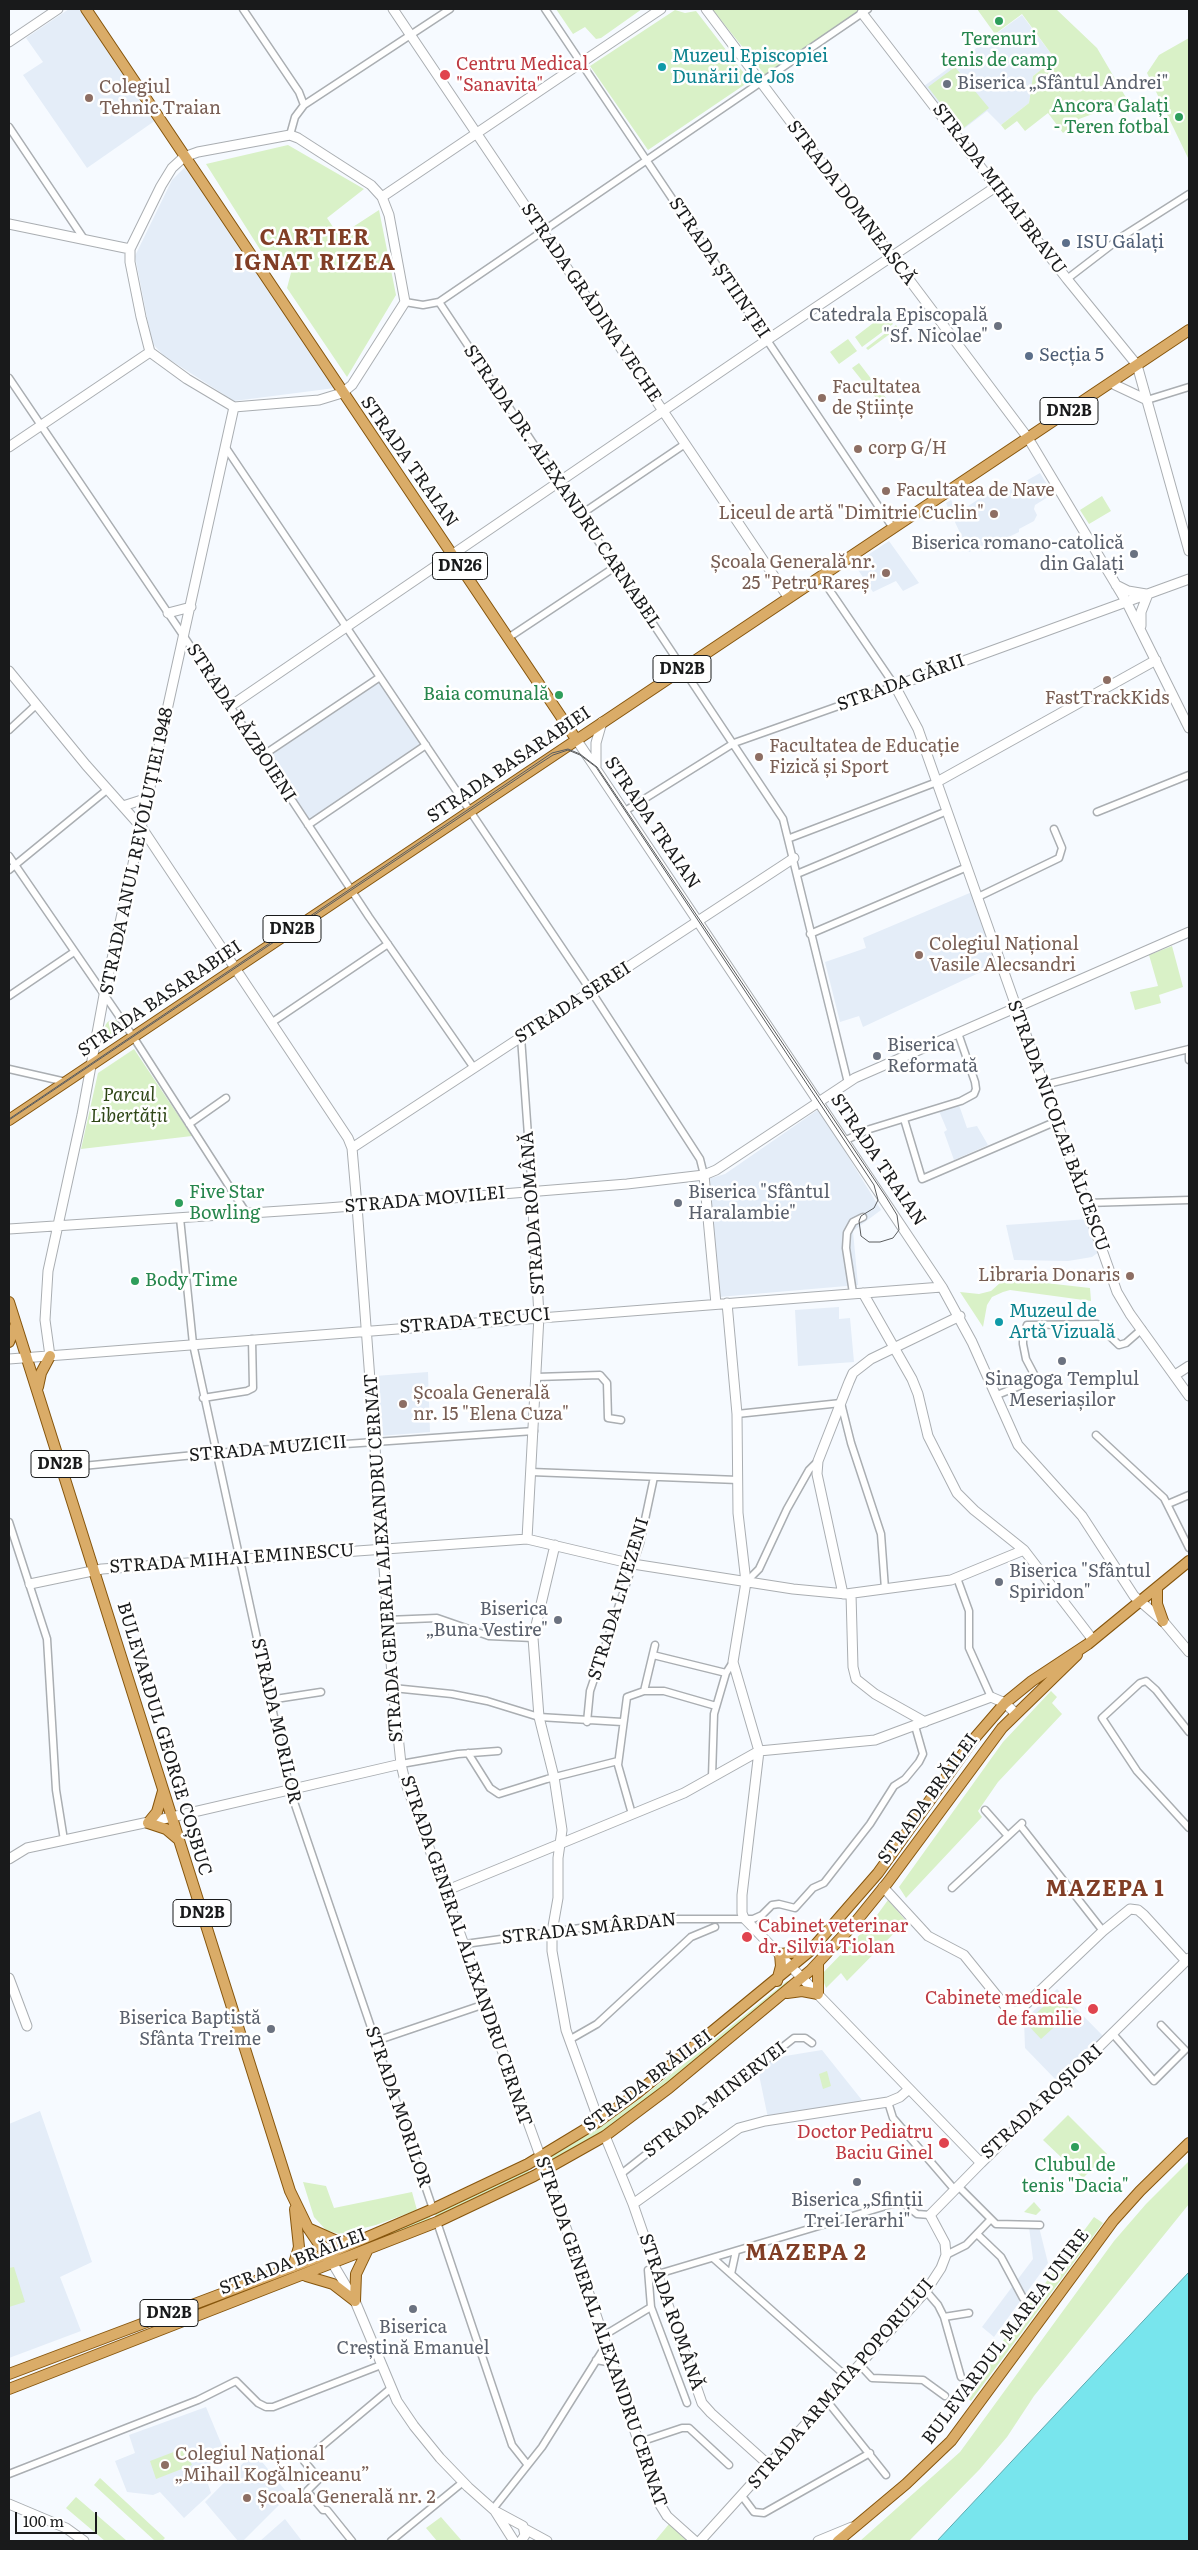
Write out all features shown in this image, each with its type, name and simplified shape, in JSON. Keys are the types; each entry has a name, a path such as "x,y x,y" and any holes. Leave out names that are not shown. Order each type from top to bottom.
{"main road":[{"name":"STRADA TRAIAN","path":"86,9 342,393 414,494 576,739"},
{"name":"DN2B","path":"1028,438 1189,330"},
{"name":"STRADA BASARABIEI","path":"9,1120 132,1035 1028,438"},
{"name":"BULEVARDUL GEORGE COȘBUC","path":"9,1302 293,2198 308,2228 333,2264"},
{"path":"9,1342 16,1324"},
{"path":"37,1391 40,1373 50,1356"},
{"name":"STRADA BRĂILEI","path":"9,2389 304,2276 438,2222 544,2171 605,2136 651,2103 803,1978 854,1924 883,1888 974,1763 1016,1713 1090,1642 1189,1561"},
{"path":"1156,1588 1156,1604 1163,1621"},
{"name":"STRADA BRĂILEI","path":"9,2374 362,2240 433,2209 539,2157 599,2121 636,2094 777,1981 810,1951 878,1873 973,1740 1004,1703 1052,1667 1090,1642"},
{"path":"163,1788 158,1812 148,1823 166,1829 179,1840"},
{"path":"777,1981 781,1966 780,1954 810,1951"},
{"path":"786,1993 802,1990 818,1994 818,1963"},
{"name":"BULEVARDUL MAREA UNIRE","path":"838,2541 924,2468 951,2441 1113,2220 1189,2143"},
{"name":"DN2B","path":"293,2198 299,2247 293,2267"},
{"path":"308,2228 337,2241 362,2240"},
{"path":"355,2301 356,2274 367,2251"},
{"path":"304,2276 333,2284 355,2301"}],"street":[{"path":"9,42 58,9"},
{"path":"243,9 299,92 304,104"},
{"name":"STRADA GRĂDINA VECHE","path":"393,9 788,597"},
{"path":"290,135 295,117 304,104 450,9"},
{"name":"STRADA ȘTIINȚEI","path":"545,9 893,528"},
{"path":"382,197 661,9"},
{"name":"STRADA DOMNEASCĂ","path":"706,10 1028,438 1127,603 1189,728"},
{"path":"405,302 423,305 438,302 865,11"},
{"name":"STRADA MIHAI BRAVU","path":"865,11 1067,279 1137,365"},
{"path":"9,127 84,239"},
{"path":"290,135 298,138 371,185 382,197 389,215 405,302 352,385 342,393 319,400 234,407 187,379 150,352 130,262 130,249 161,186 172,168 184,157 205,150 290,135"},
{"path":"229,707 767,340 997,186"},
{"path":"1067,279 1123,236 1189,194"},
{"path":"9,224 130,249"},
{"name":"STRADA DR. ALEXANDRU CARNABEL","path":"438,302 783,819 790,838 810,934 848,1083"},
{"path":"9,447 150,352"},
{"path":"1137,365 1189,551"},
{"name":"STRADA RĂZBOIENI","path":"9,378 168,613 351,890 474,1068"},
{"path":"1111,383 1147,400 1189,387"},
{"name":"STRADA ANUL REVOLUȚIEI 1948","path":"50,1356 46,1320 46,1292 57,1226 93,1063 104,995 192,607 234,407"},
{"path":"580,515 685,444"},
{"path":"226,448 591,991 700,1159 704,1175 716,1304"},
{"path":"508,638 615,567"},
{"name":"STRADA NICOLAE BĂLCESCU","path":"820,576 895,686 914,720 1117,1292 1189,1396"},
{"name":"STRADA GĂRII","path":"626,811 734,743 1189,580"},
{"path":"1116,585 1128,591 1148,594 1141,612 1143,634"},
{"path":"168,613 192,607"},
{"path":"790,838 937,782 1156,660"},
{"path":"9,671 142,828 270,1023 344,1130 352,1148"},
{"path":"262,756 380,677"},
{"path":"9,730 36,705"},
{"path":"596,767 596,744 602,722"},
{"name":"STRADA TRAIAN","path":"576,739 626,811 698,922 846,1140 942,1286 960,1316 1018,1445 1082,1516 1130,1591 1163,1621 1189,1652"},
{"path":"308,825 426,745"},
{"path":"1097,812 1189,775"},
{"path":"9,870 108,789"},
{"path":"123,806 148,798"},
{"path":"797,874 947,811"},
{"path":"978,897 1060,858 1062,848 1054,829"},
{"path":"9,856 132,1035 247,1214"},
{"name":"STRADA SEREI","path":"352,1148 794,858"},
{"path":"810,934 967,867"},
{"name":"STRADA MOVILEI","path":"9,1229 357,1206 532,1192 704,1175 716,1170 848,1083 1189,932"},
{"path":"270,1023 388,944"},
{"path":"9,996 74,952"},
{"path":"846,1140 870,1129 966,1099 976,1092 975,1082 958,1033"},
{"name":"STRADA ROMÂNĂ","path":"521,1037 539,1316 527,1539"},
{"path":"1044,1085 1189,1049 1189,1060"},
{"path":"9,1069 66,1082"},
{"path":"189,1124 226,1098"},
{"path":"904,1119 922,1179 1057,1121"},
{"name":"STRADA GENERAL ALEXANDRU CERNAT","path":"352,1148 367,1330 387,1620 401,1764 605,2340 663,2512 695,2541"},
{"path":"1086,1203 1189,1200"},
{"path":"863,1217 853,1222 847,1233 846,1248 858,1293 894,1347 916,1387 928,1436 957,1493 974,1510 1024,1550 1090,1642"},
{"name":"STRADA MORILOR","path":"180,1218 193,1344 203,1398 290,1790 433,2209"},
{"name":"STRADA TECUCI","path":"9,1359 539,1316 942,1286"},
{"path":"712,1777 712,1737 716,1706 726,1673 733,1662 746,1582 738,1513 738,1414 727,1303"},
{"path":"746,1582 759,1569 798,1488 818,1461 853,1373 864,1363 894,1347 960,1316"},
{"path":"996,1396 1034,1378 1023,1344 1023,1336 1027,1325 1097,1324 1119,1345 1126,1343 1142,1330"},
{"path":"203,1398 247,1391 253,1388 252,1339"},
{"path":"1175,1375 1189,1366"},
{"path":"536,1378 600,1375 607,1383 608,1418 621,1420"},
{"path":"738,1414 841,1403"},
{"path":"841,1403 851,1443 881,1534 885,1589"},
{"name":"STRADA MUZICII","path":"62,1468 215,1453 534,1431"},
{"path":"1096,1435 1108,1448 1148,1481 1168,1504 1189,1548"},
{"path":"818,1461 817,1474 847,1594 853,1667 856,1679 875,1694 925,1722"},
{"path":"531,1472 738,1480"},
{"name":"STRADA LIVEZENI","path":"587,1722 594,1679 634,1564 654,1477"},
{"path":"1168,1504 1189,1495"},
{"path":"9,1522 44,1626 49,1650 55,1783 64,1840"},
{"name":"STRADA MIHAI EMINESCU","path":"30,1584 94,1570 527,1539 634,1564 746,1582 847,1594 957,1578 1024,1550"},
{"path":"555,1545 533,1638 539,1717 554,1777 562,1830 559,1844 558,1898 552,1932 553,1958 569,2040 599,2121"},
{"path":"957,1578 969,1611 969,1648 991,1697 1004,1703 1016,1713"},
{"path":"387,1620 437,1618 489,1636 533,1638"},
{"path":"644,1691 655,1645"},
{"path":"653,1655 726,1673"},
{"path":"733,1662 760,1751 742,1895 742,1913 744,1918 793,1967"},
{"path":"1189,1732 1156,1690 1146,1681 1140,1683 1103,1716 1104,1722 1137,1771 1189,1828"},
{"path":"393,1688 478,1699 539,1717 587,1722 622,1722"},
{"path":"632,1814 620,1778 618,1761 626,1697 644,1691 664,1691 716,1706"},
{"path":"269,1700 321,1692"},
{"path":"445,1891 684,1793 760,1751 863,1742 915,1726 991,1697"},
{"name":"STRADA SMÂRDAN","path":"464,1944 660,1918 758,1917 772,1905 779,1904 795,1908 813,1888 824,1883 870,1824 894,1786 905,1779 922,1758 923,1750 915,1726"},
{"path":"9,1859 27,1848 172,1818 401,1764 468,1753 498,1751"},
{"path":"468,1753 490,1788 498,1794 554,1777 618,1761"},
{"path":"985,1810 1008,1836"},
{"path":"952,1888 1021,1824 1102,1931"},
{"path":"883,1888 935,1942 958,1950 964,1955 1006,2007 1013,2011 1018,2011 1024,2006 1102,1931 1130,1909 1138,1910 1188,1960"},
{"path":"569,2040 596,2024 692,1937 715,1927"},
{"name":"STRADA ROȘIORI","path":"793,1967 981,2163 1188,1960"},
{"path":"9,1978 27,2026"},
{"path":"376,2041 485,2004"},
{"path":"1114,2034 1154,2081 1187,2047 1161,2026"},
{"name":"STRADA MINERVEI","path":"621,2174 794,2038 805,2038 812,2043"},
{"path":"634,2204 739,2128 765,2121 888,2102 900,2097 909,2089"},
{"path":"888,2102 893,2118 956,2188 990,2220 999,2224 1021,2223 1040,2225"},
{"name":"STRADA ROMÂNĂ","path":"605,2136 634,2204 702,2403 770,2466"},
{"path":"930,2216 981,2163"},
{"path":"658,2274 896,2203 902,2202 917,2214 930,2216"},
{"path":"930,2216 945,2243 946,2254 960,2249 978,2235 990,2220"},
{"path":"438,2222 512,2446 527,2464"},
{"path":"978,2235 1001,2257 1023,2298"},
{"path":"732,2274 736,2250"},
{"name":"STRADA ARMATA POPORULUI","path":"700,2541 770,2466 926,2291 946,2254"},
{"path":"713,2258 848,2378"},
{"path":"333,2264 355,2301 390,2389 414,2426 463,2482 518,2534 545,2540"},
{"name":"STRADA ROMÂNĂ","path":"648,2270 651,2308 687,2403"},
{"path":"926,2291 938,2305 944,2317 961,2377"},
{"path":"494,2510 527,2464 542,2447 596,2360 605,2340 651,2308"},
{"path":"944,2317 969,2313"},
{"path":"596,2360 613,2363"},
{"path":"9,2474 198,2400 236,2381 258,2403 266,2407 273,2407 381,2364"},
{"path":"860,2365 872,2378 923,2380 944,2396"},
{"path":"352,2541 327,2510 323,2510 307,2491 319,2478 304,2461 390,2389"},
{"path":"827,2401 886,2475"},
{"path":"640,2442 682,2428 689,2428 729,2465"},
{"path":"742,2496 754,2512 764,2513 870,2453"},
{"path":"391,2541 463,2482"},
{"path":"9,2504 66,2528 84,2541"},
{"path":"818,2541 857,2525"}],"shaded area":[{"name":"Colegiul Tehnic Traian","path":"69,9 79,9 156,120 87,168 23,75 43,62 26,38"},
{"path":"1022,15 1055,59 1033,76 1029,103 1001,125 987,111 961,131 924,86"},
{"path":"187,165 335,388 234,401 164,356 152,343 135,256 172,180"},
{"name":"Liceul de artă \"Dimitrie Cuclin\"","path":"1040,473 1053,494 1035,505 1034,509 1037,515 1034,521 1019,529 1019,532 994,544 992,541 969,552 946,503 951,500 959,512 991,491 996,498"},
{"name":"Școala Generală nr. 25 \"Petru Rareș\"","path":"889,541 919,583 903,591 896,581 873,592 854,564"},
{"path":"379,681 423,745 310,822 266,758"},
{"name":"Colegiul Național Vasile Alecsandri","path":"972,892 996,965 863,1027 859,1016 840,1022 825,962 866,948 863,938"},
{"path":"959,1105 967,1128 977,1126 988,1145 954,1160 944,1132 947,1130 939,1111"},
{"path":"819,1109 881,1210 853,1231 858,1285 719,1297 708,1179 725,1174"},
{"path":"1088,1219 1099,1252 1092,1257 1068,1261 1014,1260 1006,1225"},
{"path":"839,1307 839,1319 850,1318 854,1362 798,1366 795,1310"},
{"name":"Școala Generală nr. 15 \"Elena Cuza\"","path":"428,1372 430,1432 379,1436 375,1376"},
{"path":"1057,1989 1103,2036 1057,2081 1025,2048 1024,2020"},
{"name":"Cabinete medicale de familie","path":"1091,2001 1100,2011 1093,2016 1085,2008"},
{"path":"822,2050 865,2104 768,2118 758,2070 773,2058"},
{"path":"40,2111 92,2262 60,2277 81,2331 9,2358 9,2124"},
{"path":"1029,2227 1039,2227 1048,2263 994,2337 982,2327 1033,2259"},
{"name":"Colegiul Național „Mihail Kogălniceanu”","path":"206,2407 228,2460 203,2469 211,2493 184,2518 160,2492 153,2495 127,2492 115,2461 135,2453 129,2435"},
{"name":"Școala Generală nr. 2","path":"254,2452 289,2495 243,2541 238,2541 205,2502"},
{"path":"285,2519 302,2541 260,2541"}],"green space":[{"path":"556,9 642,9 601,38 596,39 585,27 573,34"},
{"path":"712,9 863,9 765,75"},
{"path":"977,9 1056,9 1097,48 1128,101 1079,119 1063,133 1048,113 1025,131 1017,121 1005,130 1001,125 1029,103 1033,76 1055,59 1022,14 995,34"},
{"path":"675,10 685,13 696,11 750,81 648,150 590,66"},
{"name":"Ancora Galați - Teren fotbal","path":"1189,38 1189,160 1147,73 1159,55"},
{"path":"955,67 989,108 961,130 928,87"},
{"path":"288,145 364,189 327,218 339,236 379,210 396,295 347,377 287,288 292,269 278,250 261,251 206,164"},
{"path":"885,314 893,324 862,347 855,337"},
{"path":"896,325 898,328 868,350 866,348"},
{"path":"848,339 857,351 839,364 830,352"},
{"path":"859,363 886,398 880,403 852,368"},
{"path":"1102,496 1111,511 1089,524 1080,510"},
{"path":"1172,946 1183,987 1159,995 1161,1003 1135,1010 1130,992 1158,986 1149,955"},
{"path":"113,1020 121,1028 113,1036 105,1028"},
{"name":"Parcul Libertății","path":"134,1049 192,1136 81,1149 98,1073"},
{"path":"1010,1279 1090,1288 1091,1301 1010,1290 992,1297 987,1305 983,1327 960,1292 979,1294 991,1291 1001,1282"},
{"path":"1051,1691 1057,1697 1052,1703 1062,1714 998,1782 978,1811 982,1817 906,1898 899,1887 1003,1742"},
{"path":"888,1900 906,1921 847,1981 841,1973 826,1988 821,1975 872,1922"},
{"path":"787,1981 790,1982 686,2071 600,2134 552,2160 552,2156 598,2129 644,2096"},
{"path":"1059,1992 1074,2009 1041,2039 1026,2023"},
{"path":"827,2071 831,2086 823,2089 819,2074"},
{"name":"Clubul de tenis \"Dacia\"","path":"1068,2115 1107,2154 1083,2178 1043,2140"},
{"path":"1189,2161 1189,2204 1034,2396 1007,2437 979,2470 909,2541 860,2541 960,2452 1114,2241 1146,2204"},
{"path":"527,2169 530,2173 437,2219 435,2214"},
{"path":"303,2182 326,2186 334,2208 412,2192 417,2210 376,2225 339,2234 326,2230 314,2217"},
{"path":"1034,2202 1041,2210 1036,2215 1024,2212"},
{"path":"429,2215 431,2219 341,2255 340,2253"},
{"path":"1094,2217 1103,2223 971,2401 963,2395"},
{"path":"14,2267 25,2302 9,2307 9,2268"},
{"path":"184,2448 192,2465 156,2479 150,2461"},
{"path":"100,2478 165,2538 162,2541 155,2541 94,2485"},
{"path":"76,2497 127,2541 105,2541 66,2508"},
{"path":"441,2517 462,2541 437,2541 426,2528"},
{"path":"669,2524 688,2541 655,2541"}],"water":[{"path":"1189,2272 1189,2541 937,2541"}],"tram line":[{"path":"9,1119 552,753 568,749 580,754 597,767 886,1197 897,1215 899,1230 893,1238 880,1242 869,1242 861,1236 859,1221 861,1216 874,1208 878,1200 874,1185 596,767 580,755 568,750 553,755 539,764 9,1120"}],"place":[{"name":"Terenuri tenis de camp","path":"999,21"},
{"name":"Muzeul Episcopiei Dunării de Jos","path":"662,67"},
{"name":"Centru Medical \"Sanavita\"","path":"445,75"},
{"name":"Biserica „Sfântul Andrei\"","path":"947,84"},
{"name":"Colegiul Tehnic Traian","path":"89,98"},
{"name":"Ancora Galați - Teren fotbal","path":"1179,117"},
{"name":"ISU Galați","path":"1066,243"},
{"name":"Catedrala Episcopală \"Sf. Nicolae\"","path":"998,326"},
{"name":"Secția 5","path":"1029,356"},
{"name":"Facultatea de Științe","path":"822,398"},
{"name":"corp G/H","path":"858,449"},
{"name":"Facultatea de Nave","path":"886,491"},
{"name":"Liceul de artă \"Dimitrie Cuclin\"","path":"994,514"},
{"name":"Biserica romano-catolică din Galați","path":"1134,554"},
{"name":"Școala Generală nr. 25 \"Petru Rareș\"","path":"886,573"},
{"name":"FastTrackKids","path":"1107,680"},
{"name":"Baia comunală","path":"559,695"},
{"name":"Facultatea de Educație Fizică și Sport","path":"759,757"},
{"name":"Colegiul Național Vasile Alecsandri","path":"919,955"},
{"name":"Biserica Reformată","path":"877,1056"},
{"name":"Five Star Bowling","path":"179,1203"},
{"name":"Biserica \"Sfântul Haralambie\"","path":"678,1203"},
{"name":"Libraria Donaris","path":"1130,1276"},
{"name":"Body Time","path":"135,1281"},
{"name":"Muzeul de Artă Vizuală","path":"999,1322"},
{"name":"Sinagoga Templul Meseriașilor","path":"1062,1361"},
{"name":"Școala Generală nr. 15 \"Elena Cuza\"","path":"403,1404"},
{"name":"Biserica \"Sfântul Spiridon\"","path":"999,1582"},
{"name":"Biserica „Buna Vestire\"","path":"558,1620"},
{"name":"Cabinet veterinar dr. Silvia Tiolan","path":"747,1937"},
{"name":"Cabinete medicale de familie","path":"1093,2009"},
{"name":"Biserica Baptistă Sfânta Treime","path":"271,2029"},
{"name":"Doctor Pediatru Baciu Ginel","path":"944,2143"},
{"name":"Clubul de tenis \"Dacia\"","path":"1075,2147"},
{"name":"Biserica „Sfinții Trei Ierarhi\"","path":"857,2182"},
{"name":"Biserica Creștină Emanuel","path":"413,2309"},
{"name":"Colegiul Național „Mihail Kogălniceanu”","path":"165,2465"},
{"name":"Școala Generală nr. 2","path":"247,2498"}],"district":[{"name":"CARTIER IGNAT RIZEA","path":"315,252"},
{"name":"MAZEPA 1","path":"1105,1890"},
{"name":"MAZEPA 2","path":"806,2254"}]}
